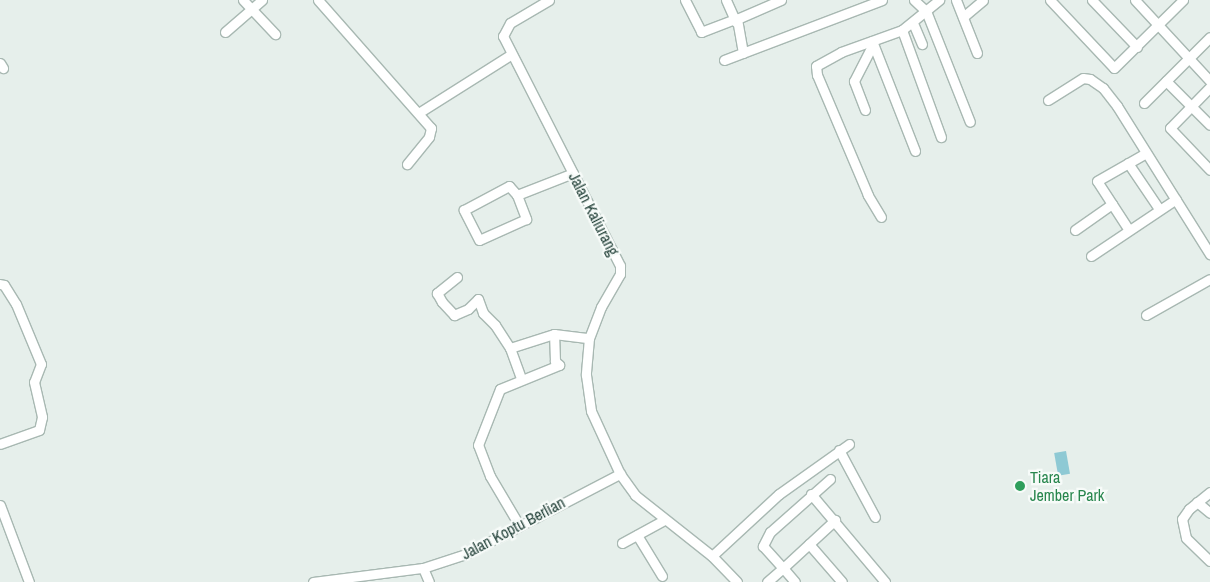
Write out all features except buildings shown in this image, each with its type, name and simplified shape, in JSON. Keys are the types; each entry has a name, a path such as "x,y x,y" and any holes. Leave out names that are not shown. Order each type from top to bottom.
{"street":[{"path":"243,0 274,34"},
{"path":"225,32 262,0"},
{"path":"318,0 420,112 431,133 407,164"},
{"name":"Jalan Kaliurang","path":"549,0 505,28 503,36 510,55 573,173 621,269 589,338 586,375 591,410 620,474 635,495 664,520 712,556 737,582"},
{"path":"685,0 701,32 736,21 761,4 781,0"},
{"path":"726,0 736,21 743,53"},
{"path":"724,60 882,0"},
{"path":"914,0 926,12 970,122"},
{"path":"881,217 868,195 815,70 820,62 902,30 913,23 938,0"},
{"path":"956,0 977,53"},
{"path":"963,17 983,0"},
{"path":"1092,0 1137,47"},
{"path":"1135,0 1210,81"},
{"path":"1056,2 1112,68 1117,67 1160,26 1182,0"},
{"path":"913,23 922,44"},
{"path":"902,30 941,137"},
{"path":"1144,103 1210,37"},
{"path":"864,110 854,81 873,42"},
{"path":"873,42 915,151"},
{"path":"420,112 510,55"},
{"path":"1048,100 1083,78 1090,79 1118,106 1176,199 1208,241 1210,254"},
{"path":"1166,82 1210,125"},
{"path":"1209,166 1170,129 1210,87"},
{"path":"1129,230 1097,181 1146,153"},
{"path":"1128,163 1159,209"},
{"path":"517,195 573,173"},
{"path":"509,186 517,195 526,219 479,240 464,210 509,186"},
{"path":"1091,256 1176,199"},
{"path":"1075,230 1112,204"},
{"path":"457,277 437,293 442,302 454,315 468,309 478,299 483,313 510,348 522,378"},
{"path":"1146,315 1210,279"},
{"path":"0,284 4,285 16,304 41,364 34,382 42,417 39,430 0,444"},
{"path":"510,348 554,334 589,338"},
{"path":"519,525 490,476 478,445 496,392 522,378 559,365 555,361 554,334"},
{"path":"712,556 779,494 848,444"},
{"path":"839,450 875,517"},
{"name":"Jalan Koptu Berlian","path":"313,582 424,568 466,554 620,474"},
{"path":"795,582 762,543 811,494 830,479"},
{"path":"1210,492 1182,516 1182,530 1210,561"},
{"path":"811,494 885,582"},
{"path":"1197,502 1210,513"},
{"path":"0,506 29,582"},
{"path":"622,543 664,520"},
{"path":"767,582 834,520"},
{"path":"637,535 662,576"},
{"path":"809,544 842,582"},
{"path":"424,568 429,582"}],"water":[{"path":"1066,451 1070,474 1058,476 1054,453"}],"place":[{"name":"Tiara Jember Park","path":"1020,486"}]}
